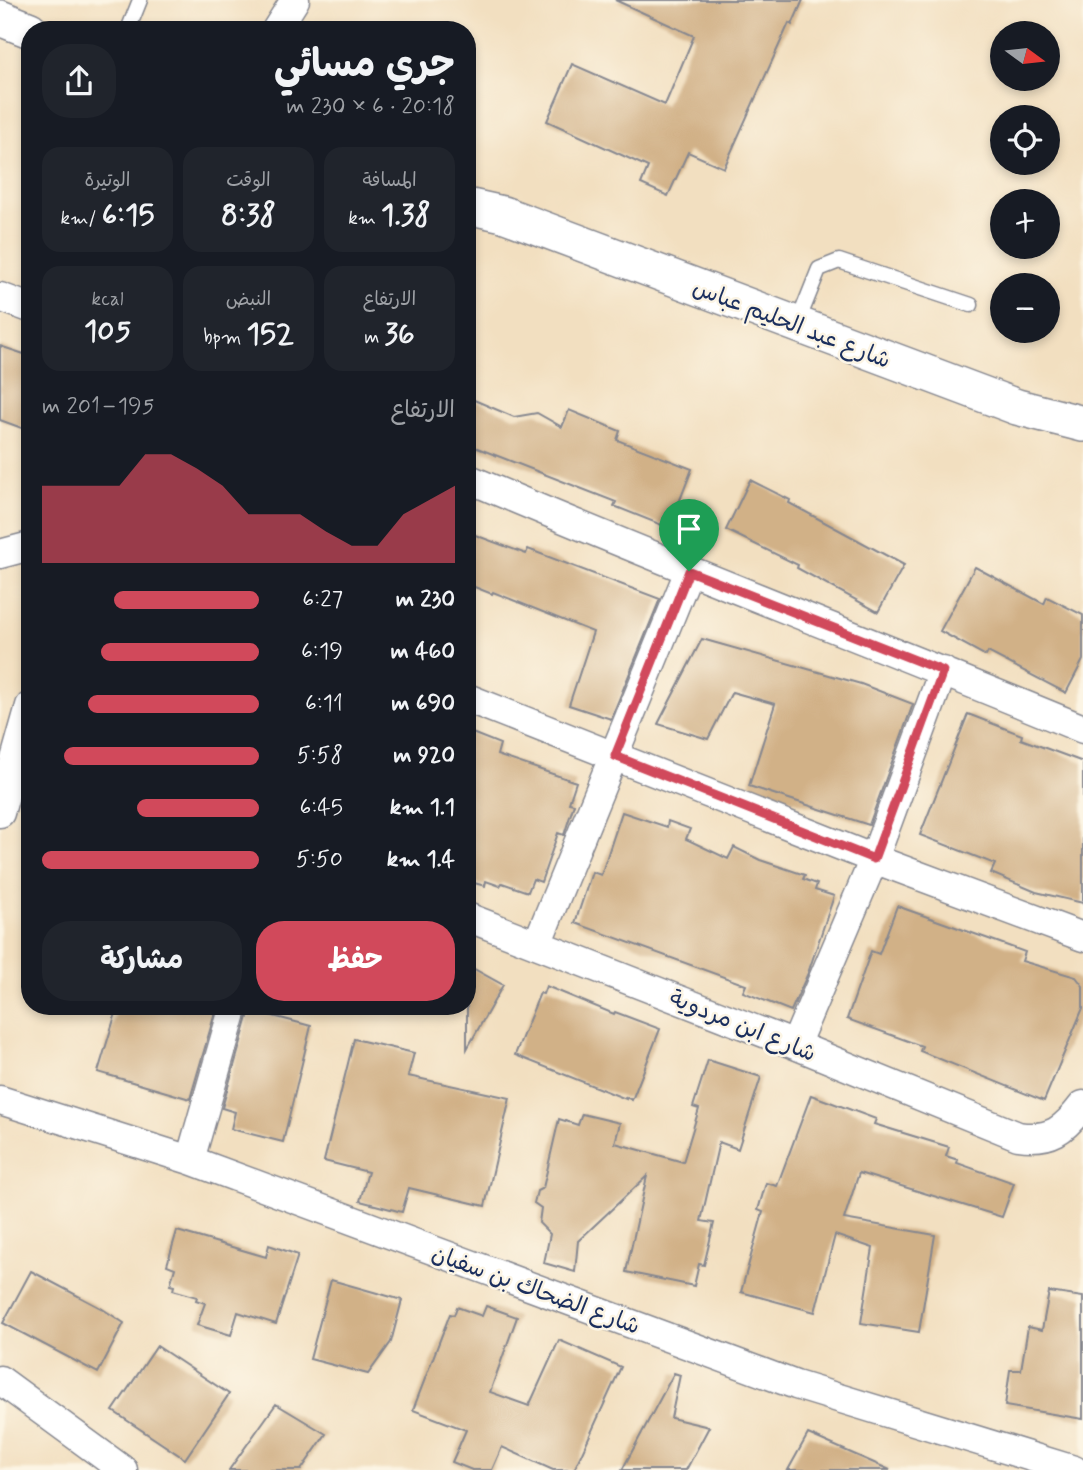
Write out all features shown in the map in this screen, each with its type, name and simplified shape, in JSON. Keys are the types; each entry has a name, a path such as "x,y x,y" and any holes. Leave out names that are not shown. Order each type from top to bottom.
{"street":[{"path":"282,21 295,0"},
{"path":"298,21 304,0"},
{"path":"0,18 21,26"},
{"name":"شارع عبد الحليم عباس","path":"476,198 503,214"},
{"name":"شارع عبد الحليم عباس","path":"476,208 503,214 1017,407 1083,424"},
{"path":"0,297 21,305"},
{"path":"476,482 689,571 1083,729"},
{"path":"0,554 21,548"},
{"path":"537,944 689,571"},
{"path":"795,1045 874,859 943,671"},
{"path":"476,702 874,859 1083,937"},
{"path":"0,813 21,743"},
{"name":"شارع ابن مردوية","path":"476,920 795,1045 1018,1136 1035,1138 1051,1135 1066,1125 1083,1105"},
{"path":"190,1160 231,1015"},
{"name":"شارع الضحاك بن سفيان","path":"0,1100 190,1160 796,1385 1074,1470"},
{"path":"0,1380 123,1470"}],"lane":[{"path":"132,21 140,0"},
{"path":"797,325 819,269 839,261 971,305"}],"building":[{"path":"615,0 803,0 792,25 789,23 724,168 688,152 668,196 641,184 648,167 547,121 572,64 665,105 694,36"},
{"path":"0,346 21,353 21,428 0,420"},
{"path":"476,401 514,417 537,413 562,427 569,410 620,431 617,440 692,469 669,528 614,506 616,502 476,448"},
{"path":"750,480 904,565 878,612 797,568 798,565 726,530"},
{"path":"476,535 526,554 528,549 660,599 611,719 569,705 593,632 493,592 492,594 476,588"},
{"path":"975,567 1044,604 1047,597 1083,615 1083,660 1066,693 988,652 986,656 940,631"},
{"path":"702,639 861,684 913,704 869,825 749,786 775,704 732,692 708,739 658,724"},
{"path":"968,714 1022,735 1021,739 1083,762 1083,903 1036,892 991,873 995,864 920,835"},
{"path":"476,735 500,744 497,755 576,782 569,803 574,804 564,835 558,833 541,882 533,879 528,892 502,883 500,886 486,881 485,886 476,884"},
{"path":"622,812 667,827 668,821 690,829 686,839 728,859 734,847 760,860 805,875 803,879 817,884 815,890 834,896 808,973 791,1011 743,992 746,985 575,923 592,872 601,875"},
{"path":"897,906 1025,952 1022,961 1076,977 1083,986 1083,1008 1044,1101 920,1051 922,1046 847,1019 871,951 879,954"},
{"path":"476,970 503,985 467,1049 467,1015 476,1015"},
{"path":"546,986 614,1014 615,1012 660,1029 632,1100 515,1055 540,993 543,994"},
{"path":"115,1015 214,1015 190,1099 98,1072"},
{"path":"249,1015 269,1015 311,1026 283,1142 231,1129 235,1112 222,1108"},
{"path":"354,1039 414,1053 408,1076 510,1098 485,1206 409,1188 402,1212 360,1201 368,1172 324,1161"},
{"path":"708,1060 761,1077 738,1149 719,1142 701,1221 714,1223 704,1265 699,1264 694,1286 626,1272 647,1176 578,1241 575,1272 544,1263 550,1234 539,1223 541,1208 534,1203 537,1191 543,1188 559,1119 578,1125 582,1114 620,1123 615,1143 683,1162 699,1109 693,1107"},
{"path":"811,1095 876,1119 874,1124 949,1147 946,1156 958,1160 957,1163 1014,1183 1002,1217 859,1173 844,1219 935,1235 919,1332 861,1323 873,1248 835,1235 815,1312 741,1292 763,1212 758,1210 766,1183 777,1186"},
{"path":"177,1231 266,1257 269,1245 298,1255 276,1324 238,1312 231,1335 197,1325 205,1303 196,1300 197,1297 173,1290 174,1286 170,1285 175,1268 167,1265"},
{"path":"31,1271 124,1323 98,1373 3,1323"},
{"path":"331,1280 402,1300 391,1342 368,1374 310,1359"},
{"path":"1049,1292 1083,1297 1083,1419 1005,1406 1010,1370 1021,1370 1028,1327 1042,1330"},
{"path":"486,1306 517,1317 490,1392 529,1406 559,1340 621,1367 574,1470 553,1470 502,1447 492,1470 472,1470 452,1462 466,1430 413,1410 450,1314 454,1315 457,1307 482,1316"},
{"path":"157,1346 229,1394 185,1459 113,1411"},
{"path":"674,1373 680,1375 671,1418 709,1427 686,1470 622,1470"},
{"path":"276,1404 326,1434 301,1470 229,1470"},
{"path":"808,1434 890,1470 788,1470"}],"route":[{"path":"689,571 943,671 874,859 615,756 689,571"}]}
